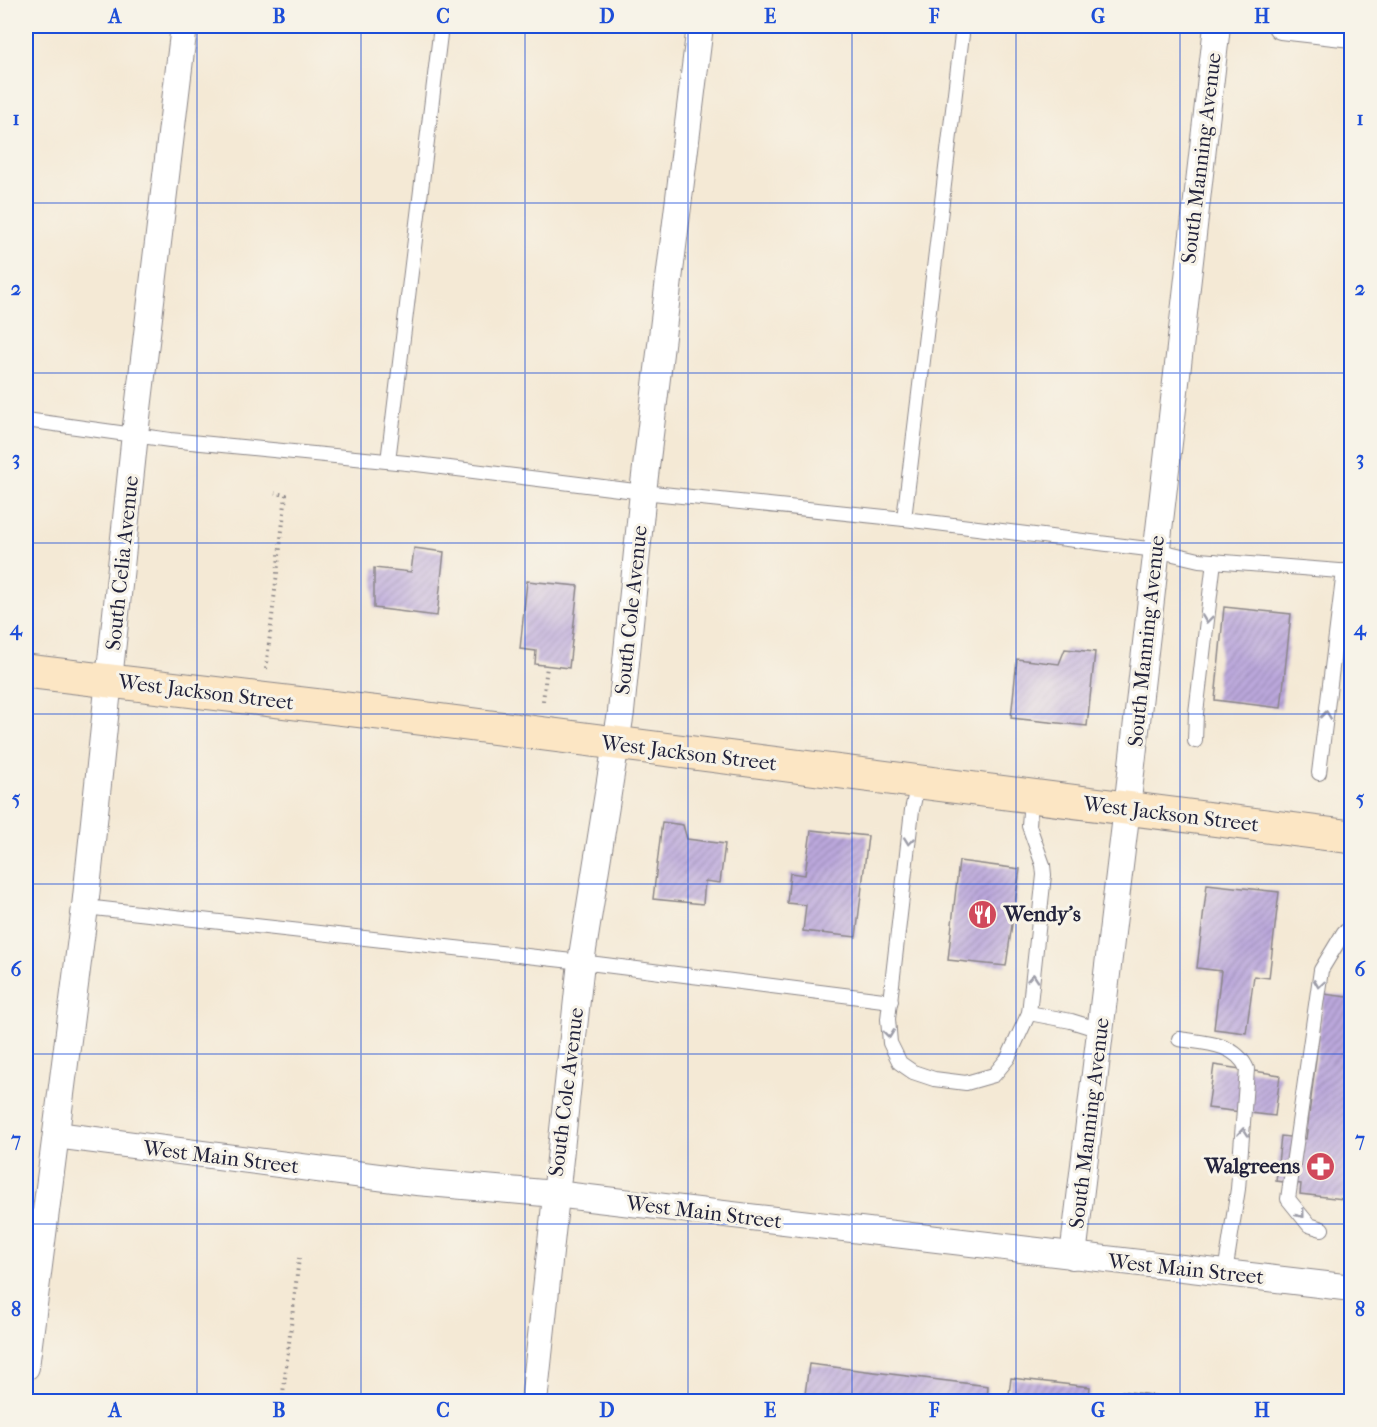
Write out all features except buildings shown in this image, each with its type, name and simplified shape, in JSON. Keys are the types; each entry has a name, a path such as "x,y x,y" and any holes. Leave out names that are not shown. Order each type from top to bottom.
{"main road":[{"name":"West Jackson Street","path":"26,671 388,714 1352,837"}],"street":[{"name":"South Celia Avenue","path":"26,1367 85,907 135,434 184,26"},
{"name":"South Cole Avenue","path":"534,1401 581,962 616,744 643,492 700,26"},
{"name":"South Manning Avenue","path":"1073,1256 1217,26"},
{"path":"1281,26 1352,34"},
{"name":"West Main Street","path":"56,1135 417,1182 555,1194 1352,1288"}],"lane":[{"path":"388,461 441,26"},
{"path":"904,519 963,26"},
{"path":"26,420 170,440 388,461 643,492 904,519 1156,550 1214,561 1348,571 1319,773"},
{"path":"1195,741 1196,713 1214,561"},
{"path":"918,783 912,810 888,1019 890,1043 900,1063 914,1072 934,1079 966,1083 994,1076 1008,1058 1029,1013 1044,875 1043,865 1029,826 1031,797"},
{"path":"85,907 581,962 891,1001"},
{"path":"1322,1229 1309,1224 1288,1199 1320,970 1344,932"},
{"path":"1029,1013 1071,1021 1100,1030"},
{"path":"1179,1039 1232,1050 1243,1060 1247,1070 1238,1189 1225,1273"}],"path":[{"path":"266,673 286,495 276,494"},
{"path":"542,705 547,666"},
{"path":"282,1401 299,1258"}],"place":[{"name":"Wendy's","path":"983,914"},
{"name":"Walgreens","path":"1321,1166"}]}
